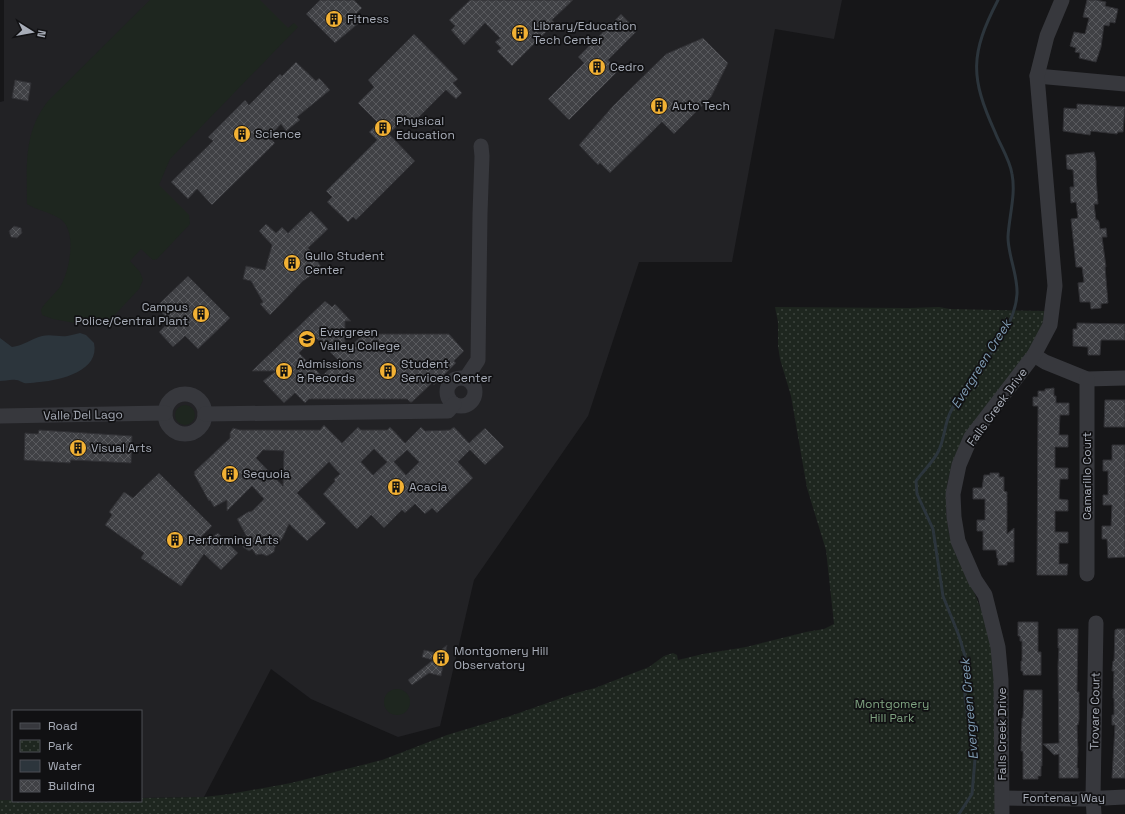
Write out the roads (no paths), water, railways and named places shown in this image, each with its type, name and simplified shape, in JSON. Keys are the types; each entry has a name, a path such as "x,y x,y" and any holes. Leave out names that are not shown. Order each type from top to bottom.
{"street":[{"name":"Falls Creek Drive","path":"1002,814 1002,680 998,647 985,595 975,580 958,541 954,517 953,494 959,465 971,437 1034,355 1050,325 1056,286 1037,76 1047,36 1062,0"},
{"path":"1037,76 1125,84"},
{"path":"466,378 478,360 481,146"},
{"path":"1034,355 1045,362 1087,379 1125,378"},
{"path":"456,378 466,378 475,388 474,397 472,401 464,406 454,404 448,397 447,388 456,378"},
{"name":"Camarillo Court","path":"1087,379 1087,574"},
{"path":"190,394 201,402 205,414 204,421 197,431 191,434 185,434 178,433 168,425 165,413 170,400 176,396 190,394"},
{"path":"205,414 448,411 454,404"},
{"name":"Valle Del Lago","path":"0,416 165,413"},
{"name":"Trovare Court","path":"1094,814 1096,623"},
{"name":"Fontenay Way","path":"1002,798 1125,797"}],"water":[{"path":"80,333 86,335 94,343 94,353 91,361 77,372 49,381 24,383 18,380 0,381 0,338 12,347 42,336 67,336"}],"waterway":[{"name":"Evergreen Creek","path":"959,814 972,794 976,748 972,743 965,698 965,656 959,636 943,596 933,529 917,494 916,481 938,452 951,411 1000,340 1014,309 1017,294 1016,280 1008,244 1013,198 1012,174 1009,163 981,96 977,66 978,51 982,36 998,0"}],"place":[{"name":"Fitness","path":"334,19"},
{"name":"Library/Education Tech Center","path":"520,33"},
{"name":"Cedro","path":"597,67"},
{"name":"Auto Tech","path":"659,106"},
{"name":"Physical Education","path":"383,128"},
{"name":"Science","path":"242,134"},
{"name":"Gullo Student Center","path":"292,263"},
{"name":"Campus Police/Central Plant","path":"201,314"},
{"name":"Evergreen Valley College","path":"307,339"},
{"name":"Admissions & Records","path":"284,371"},
{"name":"Student Services Center","path":"388,371"},
{"name":"Visual Arts","path":"78,448"},
{"name":"Sequoia","path":"230,474"},
{"name":"Acacia","path":"396,487"},
{"name":"Performing Arts","path":"175,540"},
{"name":"Montgomery Hill Observatory","path":"441,658"}],"park label":[{"name":"Montgomery Hill Park","path":"892,711"}]}
